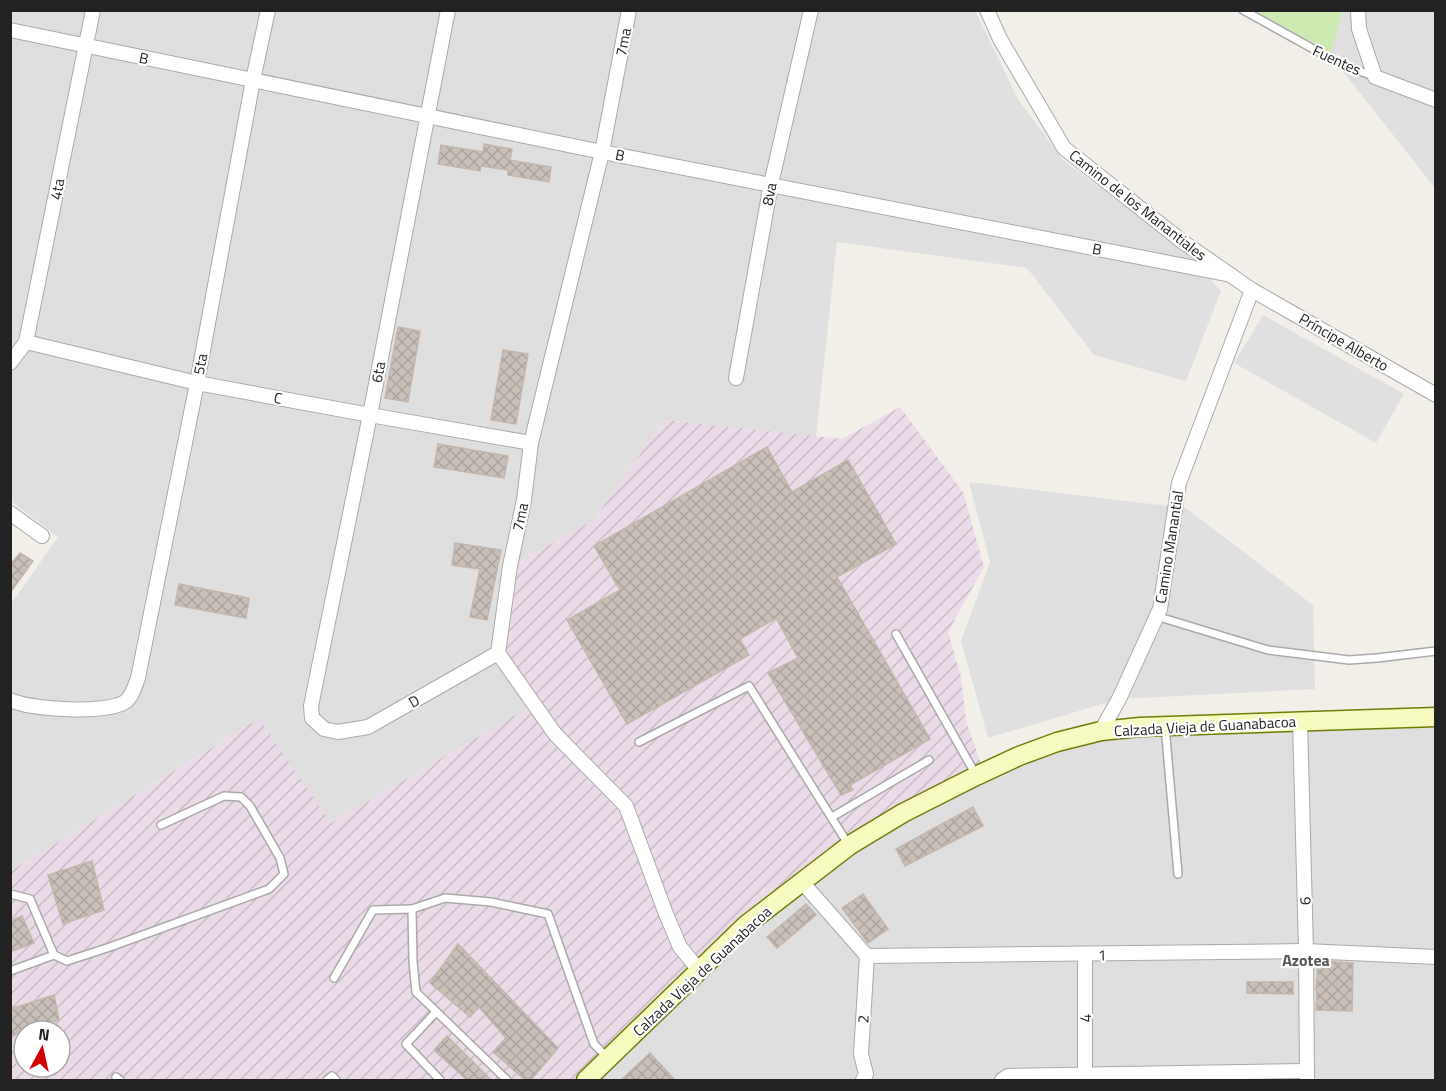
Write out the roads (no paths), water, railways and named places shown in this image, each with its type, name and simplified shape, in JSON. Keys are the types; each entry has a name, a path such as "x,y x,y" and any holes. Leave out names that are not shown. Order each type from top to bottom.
{"main road":[{"name":"Calzada Vieja de Guanabacoa","path":"586,1080 747,925 850,845 903,813 1019,756 1057,742 1101,732 1165,726 1436,717"}],"street":[{"name":"4ta","path":"10,363 26,342 93,10"},
{"name":"5ta","path":"10,700 18,704 59,709 114,706 127,701 134,689 197,383 268,10"},
{"name":"6ta","path":"324,729 312,718 311,706 448,10"},
{"name":"7ma","path":"498,653 510,566 524,500 531,443 602,152 629,10"},
{"name":"8va","path":"736,378 771,184 811,10"},
{"name":"Camino de los Manantiales","path":"987,10 1000,39 1064,148 1183,242 1252,290"},
{"path":"1358,10 1359,28 1375,76"},
{"name":"B","path":"10,30 602,152 1231,275"},
{"name":"Fuentes","path":"1375,76 1436,100"},
{"name":"Príncipe Alberto","path":"1252,290 1436,395"},
{"name":"Camino Manantial","path":"1101,732 1119,699 1160,609 1179,483 1252,290"},
{"name":"C","path":"26,342 197,383 531,443"},
{"path":"10,513 42,536"},
{"path":"498,653 555,734 626,806 680,947 699,970"},
{"name":"D","path":"324,729 338,732 368,728 498,653"},
{"name":"6","path":"1300,721 1307,1076"},
{"path":"802,882 867,956"},
{"name":"1","path":"867,956 1306,951 1436,957"},
{"name":"4","path":"1085,955 1085,1077"},
{"name":"2","path":"867,956 861,1054 867,1078"},
{"path":"1002,1080 1008,1076 1307,1076"}],"lane":[{"name":"Fuentes","path":"1243,10 1344,66 1375,76"},
{"path":"1156,616 1268,650 1349,660 1436,651"},
{"path":"896,634 976,776"},
{"path":"639,742 748,686 850,845"},
{"path":"1165,726 1178,874"},
{"path":"832,817 929,760"},
{"path":"10,894 30,899 54,955 67,961 269,889 284,874 280,858 250,806 241,797 224,796 161,825"},
{"path":"334,978 373,910 412,909 445,898 491,902 548,914 594,1044 609,1059"},
{"path":"412,909 416,992 507,1080"},
{"path":"10,971 54,955"},
{"path":"436,1012 406,1044 440,1080"},
{"path":"327,1080 332,1076 336,1080"}],"district":[{"name":"Azotea","path":"1306,960"}]}
